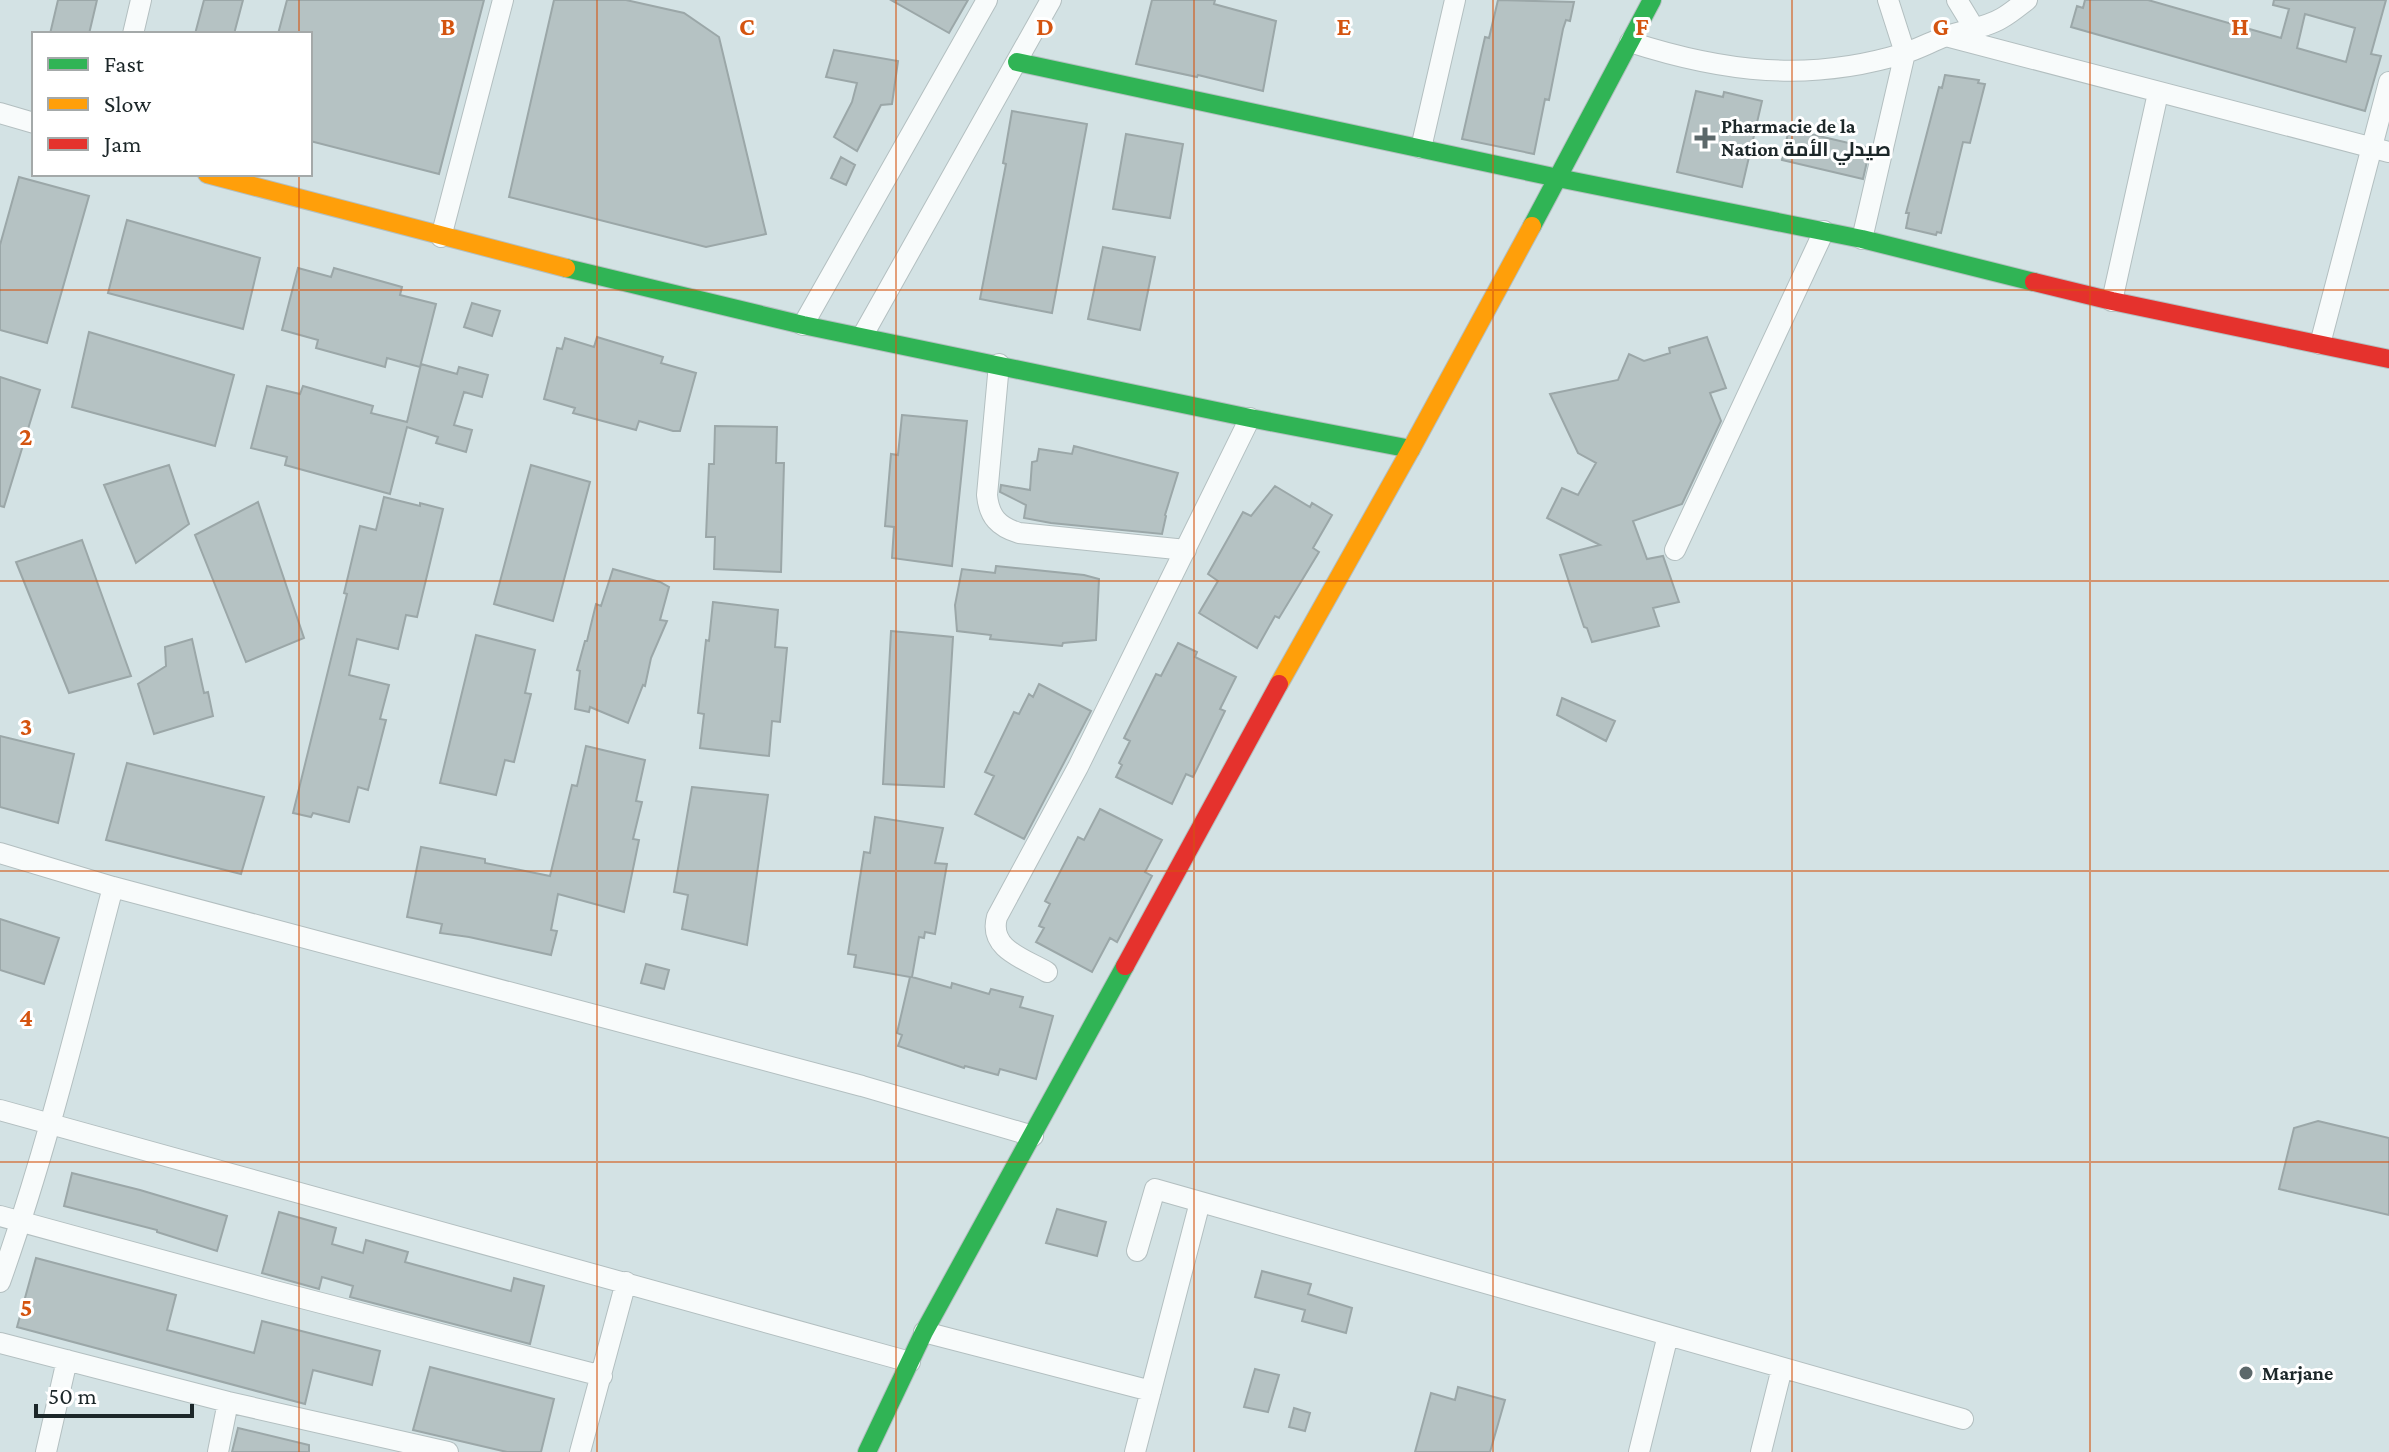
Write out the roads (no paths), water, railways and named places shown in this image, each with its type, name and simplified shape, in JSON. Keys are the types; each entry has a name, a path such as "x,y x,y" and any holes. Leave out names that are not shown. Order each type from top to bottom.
{"street":[{"path":"133,32 141,0"},
{"path":"441,237 503,0"},
{"path":"803,325 987,0"},
{"path":"863,335 1051,0"},
{"path":"1421,148 1455,0"},
{"path":"867,1452 924,1332 1411,449 1652,0"},
{"path":"1862,239 1905,53 1888,0"},
{"path":"1957,0 1974,28"},
{"path":"1630,42 1675,56 1766,71 1812,71 1905,53 1946,36 2000,20 2027,0"},
{"path":"1946,36 2380,150"},
{"path":"1017,62 1558,178 1862,239 2112,301 2389,359"},
{"path":"2320,344 2380,150 2389,82"},
{"path":"2112,301 2158,93"},
{"path":"0,113 32,122"},
{"path":"214,176 441,237 803,325 1411,449"},
{"path":"1675,550 1824,231"},
{"path":"999,364 987,495 988,507 1000,525 1019,533 1186,550"},
{"path":"1047,972 1001,945 995,933 997,917 1078,767 1250,418"},
{"path":"0,853 113,887 862,1086 1033,1136"},
{"path":"0,1282 50,1124 113,887"},
{"path":"0,1110 910,1362"},
{"path":"1137,1251 1155,1189 1963,1419"},
{"path":"1135,1452 1200,1202"},
{"path":"0,1216 602,1376"},
{"path":"580,1452 626,1282"},
{"path":"924,1332 1151,1391"},
{"path":"1639,1452 1668,1335"},
{"path":"0,1343 420,1449 448,1452"},
{"path":"46,1452 67,1360"},
{"path":"1761,1452 1782,1368"},
{"path":"218,1452 228,1402"}],"place":[{"name":"Pharmacie de la Nation صيدلي الأمة","path":"1705,138"},
{"name":"Marjane","path":"2246,1373"}]}
